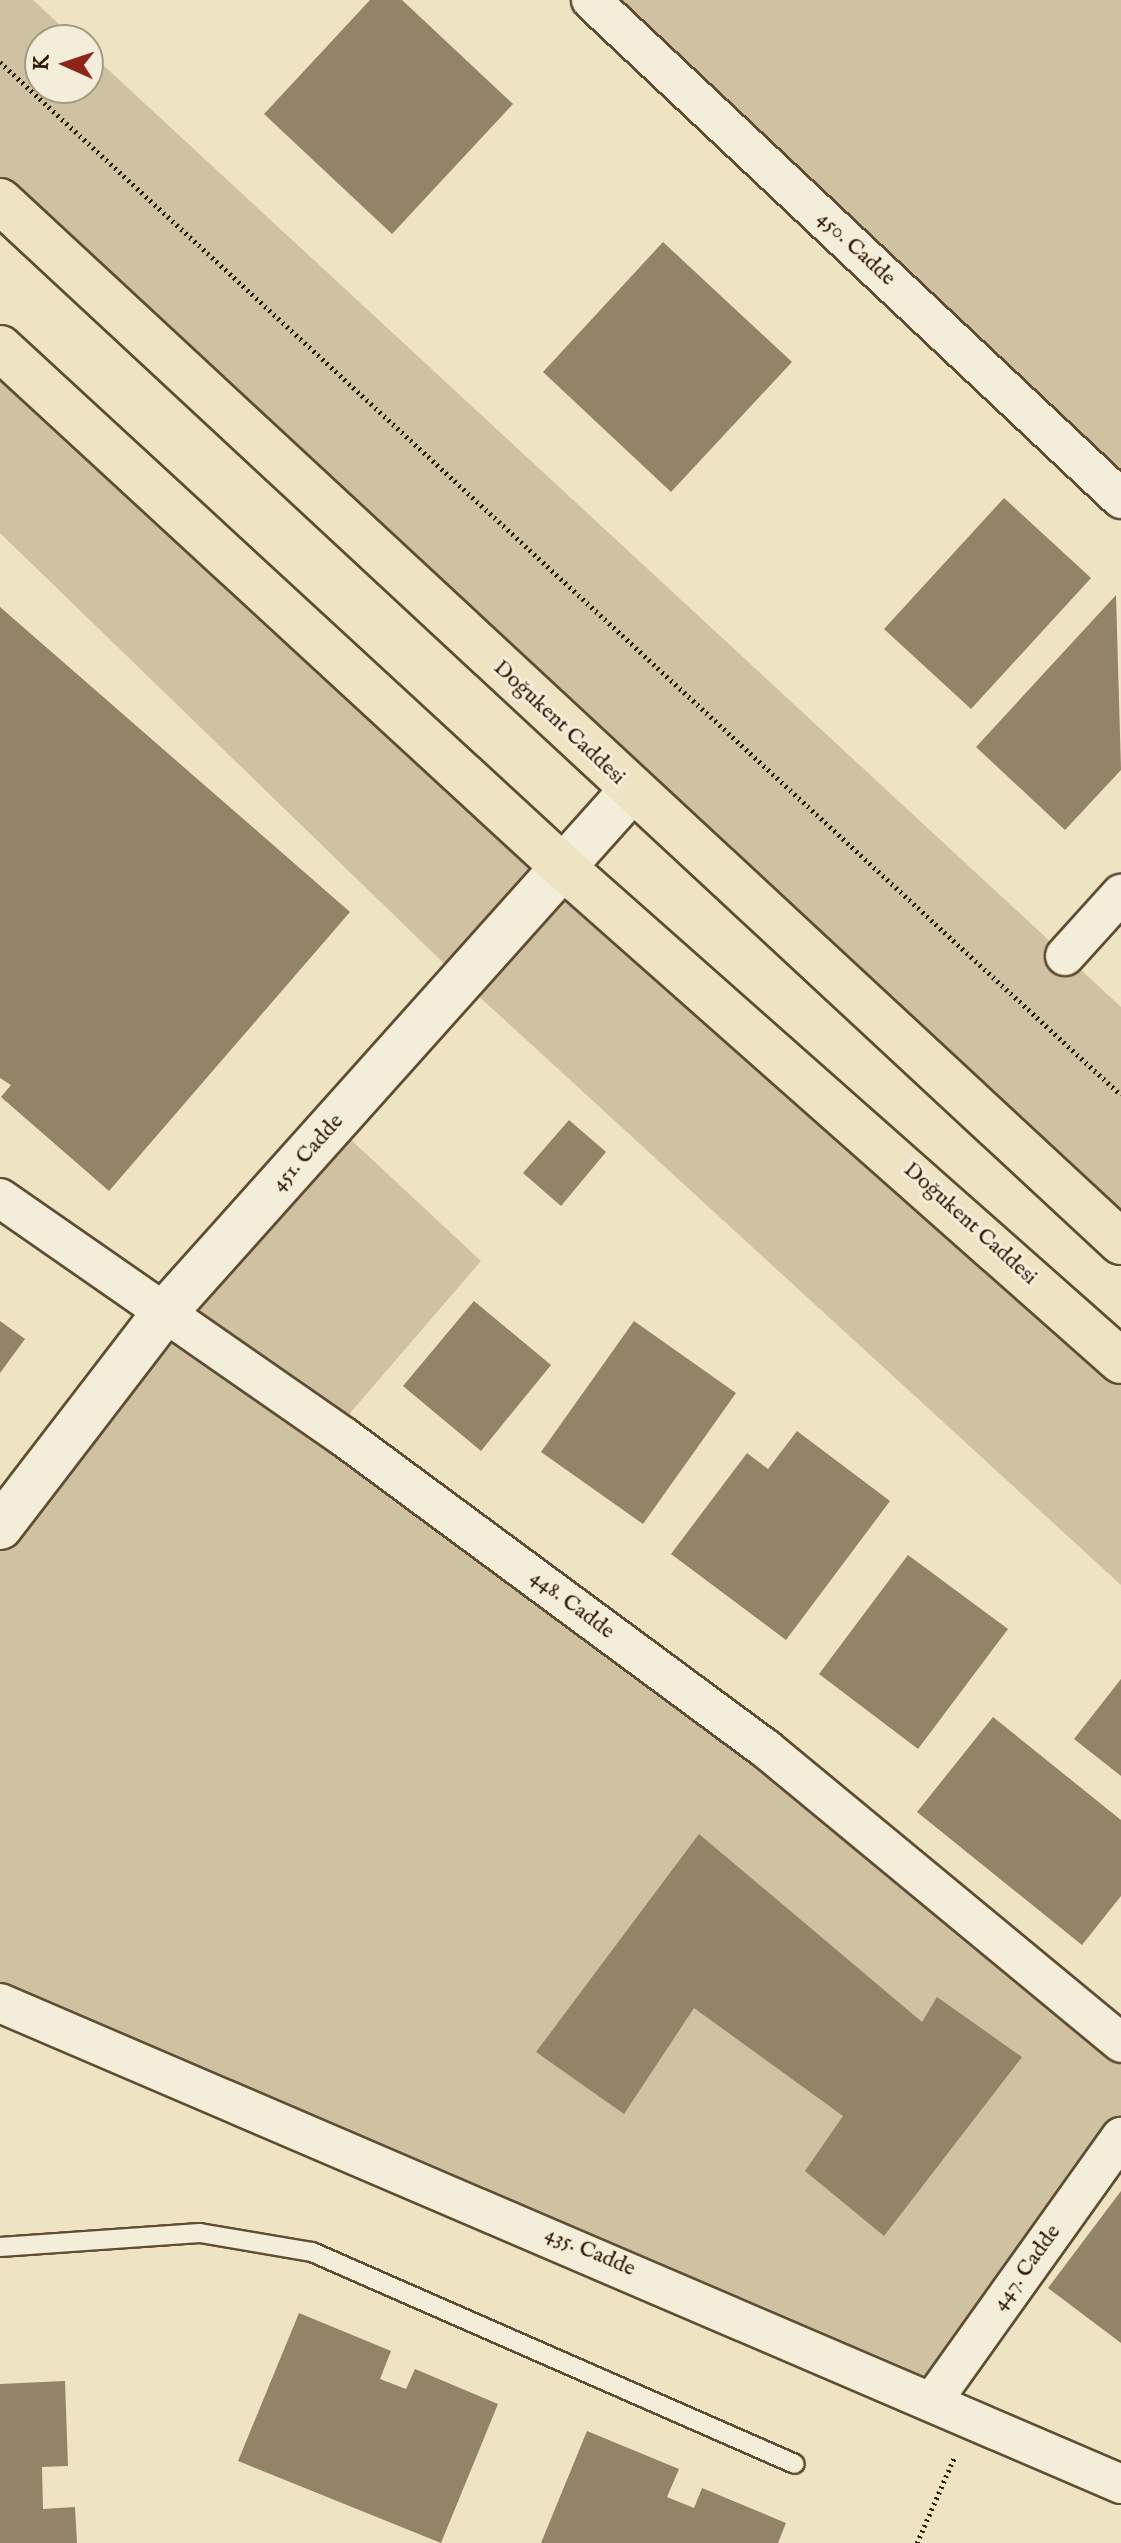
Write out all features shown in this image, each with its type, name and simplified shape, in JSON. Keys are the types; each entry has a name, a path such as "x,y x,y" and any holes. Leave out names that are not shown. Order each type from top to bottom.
{"main road":[{"name":"Doğukent Caddesi","path":"0,201 1121,1242"},
{"name":"Doğukent Caddesi","path":"0,348 563,867 1121,1361"}],"street":[{"name":"450. Cadde","path":"606,7 1121,499"},
{"name":"451. Cadde","path":"0,1527 164,1313 632,790"},
{"path":"1065,956 1121,894"},
{"name":"448. Cadde","path":"0,1198 164,1313 766,1749 1121,2043"},
{"path":"0,2003 57,2025"},
{"path":"0,2018 57,2025"},
{"name":"435. Cadde","path":"57,2025 934,2399 1121,2484"},
{"name":"447. Cadde","path":"934,2399 1121,2137"}],"lane":[{"path":"0,2247 200,2233 312,2252 795,2464"}],"path":[{"path":"0,62 1121,1095"},
{"path":"917,2543 973,2416"}],"shaded area":[{"path":"0,0 33,0 59,24 24,24 24,104 104,104 104,66 1121,1007 1121,1242 0,201"},
{"path":"613,0 1121,0 1121,499"},
{"path":"0,348 1121,1366 1121,1585 461,980 0,533"},
{"path":"334,1124 481,1261 339,1426 1121,2043 1121,2137 934,2399 0,2003 0,1527"}],"building":[{"path":"370,0 402,0 513,104 392,234 264,114"},
{"path":"663,242 792,362 671,492 543,372"},
{"path":"1004,498 1091,578 971,709 884,629"},
{"path":"1116,595 1121,770 1065,830 976,747"},
{"path":"0,607 350,912 109,1191 1,1097 11,1085 0,1078"},
{"path":"569,1120 606,1152 561,1206 523,1173"},
{"path":"474,1301 551,1365 481,1451 403,1386"},
{"path":"0,1321 25,1339 0,1373"},
{"path":"634,1321 736,1393 643,1524 541,1452"},
{"path":"797,1431 890,1501 786,1640 671,1554 747,1453 768,1469"},
{"path":"908,1555 1008,1629 918,1749 819,1674"},
{"path":"1121,1679 1121,1776 1074,1739"},
{"path":"993,1717 1121,1820 1121,1896 1082,1945 917,1812"},
{"path":"699,1834 922,2022 937,1997 1022,2057 884,2236 805,2171 843,2116 694,2008 624,2114 536,2052"},
{"path":"1121,2191 1121,2343 1048,2288"},
{"path":"299,2313 391,2351 380,2379 406,2389 415,2369 498,2404 441,2543 238,2461"},
{"path":"65,2381 68,2466 42,2467 43,2509 75,2507 77,2543 0,2543 0,2384"},
{"path":"587,2431 679,2469 667,2497 694,2508 702,2488 786,2523 778,2543 541,2543"}]}
